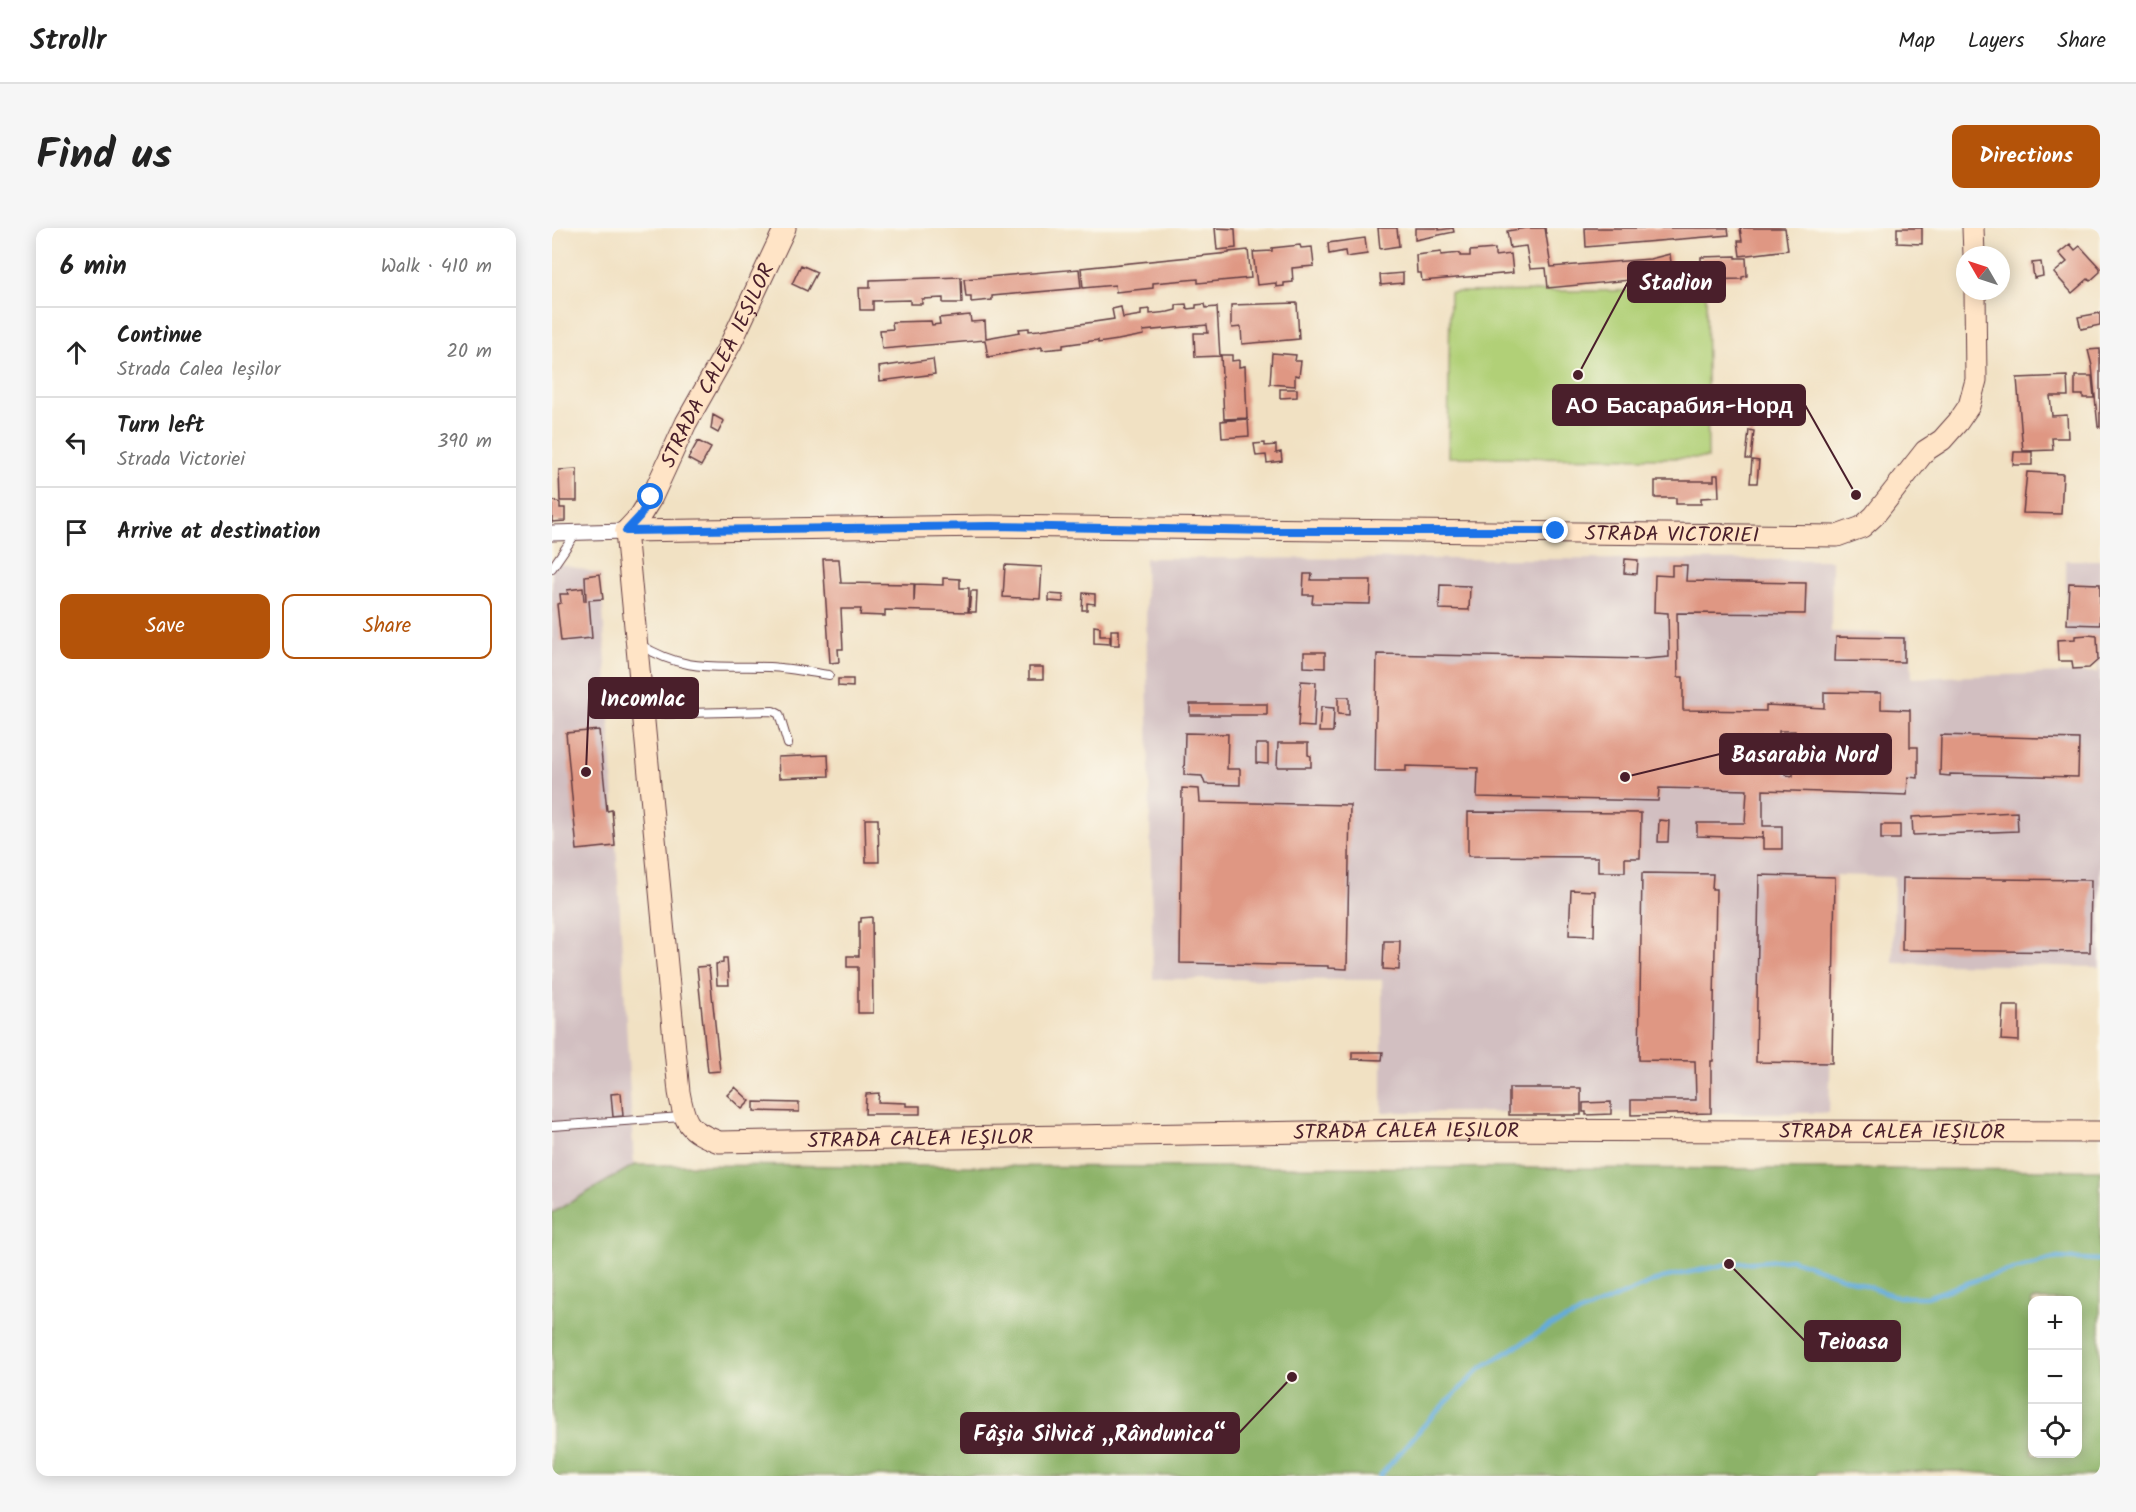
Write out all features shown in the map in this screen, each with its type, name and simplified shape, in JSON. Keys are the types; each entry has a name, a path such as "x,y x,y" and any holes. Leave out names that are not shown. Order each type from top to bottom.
{"street":[{"name":"STRADA CALEA IEȘILOR","path":"626,531 640,516 651,497 686,423 731,343 785,228"},
{"path":"1973,228 1974,246"},
{"name":"STRADA VICTORIEI","path":"626,531 990,526 1837,536 1862,527 1874,516 1908,470 1925,452 1942,440 1969,406 1976,380 1976,300"},
{"path":"552,533 626,531 679,1092 684,1117"},
{"name":"STRADA CALEA IEȘILOR","path":"684,1117 697,1133 719,1142 1425,1130 2100,1132"}],"lane":[{"path":"552,568 576,533"},
{"path":"635,642 674,662 703,668 771,667 829,675"},
{"path":"642,714 773,711 779,714 788,744"},
{"path":"552,1126 684,1117"}],"shaded area":[{"path":"1145,558 1832,560 1831,632 1910,634 1912,678 2098,672 2098,637 2066,638 2066,560 2100,560 2100,967 1893,963 1894,877 1836,875 1829,1113 1382,1112 1382,980 1153,979"},
{"path":"552,562 601,574 634,1165 552,1213"}],"green space":[{"path":"1706,290 1708,458 1448,457 1450,292"},
{"path":"634,1165 2100,1170 2100,1476 2020,1476 1955,1471 1816,1473 1815,1476 552,1476 552,1213"}],"building":[{"path":"1215,228 1235,229 1236,248 1217,250"},
{"path":"1378,228 1397,228 1399,246 1380,249"},
{"path":"1415,228 1439,228 1439,230 1453,228 1454,232 1415,240"},
{"path":"1545,228 1551,267 1650,259 1670,254 1673,281 1640,285 1640,279 1548,288 1546,268 1530,269 1526,246 1510,248 1507,231"},
{"path":"1585,228 1728,228 1729,235 1586,247"},
{"path":"1740,228 1785,228 1788,250 1740,256 1738,241 1742,241"},
{"path":"1897,228 1922,228 1922,244 1897,243"},
{"path":"1365,238 1367,254 1346,257 1345,251 1329,254 1328,243"},
{"path":"2070,244 2075,250 2080,246 2100,268 2100,272 2090,281 2088,279 2072,293 2054,273 2067,262 2059,253"},
{"path":"1300,245 1301,248 1312,247 1314,266 1292,268 1293,282 1284,283 1284,286 1276,287 1276,283 1257,285 1253,252 1272,251 1272,248"},
{"path":"1495,249 1495,256 1511,254 1513,273 1422,281 1421,273 1417,273 1416,255 1441,252 1441,255 1460,253 1460,256 1470,256 1470,251"},
{"path":"1248,250 1251,278 1198,283 1198,279 1153,283 1153,288 1116,292 1115,285 1083,288 1081,268"},
{"path":"1736,256 1736,258 1746,258 1747,276 1742,279 1701,280 1701,257"},
{"path":"2041,262 2043,276 2034,278 2032,263"},
{"path":"801,265 817,272 807,291 792,284"},
{"path":"1079,269 1081,288 992,296 992,300 971,302 971,297 966,297 964,279"},
{"path":"1403,273 1403,283 1381,285 1380,275"},
{"path":"961,277 962,303 943,303 943,298 922,299 922,304 910,304 910,300 873,301 873,310 860,310 859,288 870,288 870,280"},
{"path":"1297,303 1299,339 1242,344 1241,327 1232,328 1231,305"},
{"path":"1186,304 1187,309 1205,304 1206,308 1217,307 1220,356 1195,357 1194,333 1208,333 1207,325 1143,331 1144,335 1118,340 1098,343 1098,340 1042,350 1042,347 988,357 985,340 882,349 880,330 893,329 892,322 931,321 932,325 940,324 939,318 970,315 971,322 985,321 986,338 1020,332 1019,329 1039,330 1114,319 1112,309 1121,307 1123,318 1141,315 1141,310 1150,309 1150,314 1168,312 1176,310 1176,305"},
{"path":"2100,313 2100,325 2081,329 2078,317"},
{"path":"2100,349 2100,427 2098,427 2092,366 2088,350"},
{"path":"1272,353 1296,355 1295,361 1301,361 1299,376 1295,375 1295,386 1270,384"},
{"path":"1221,355 1232,355 1232,361 1239,360 1239,367 1245,366 1247,418 1224,419"},
{"path":"933,359 935,374 880,381 879,367"},
{"path":"2067,376 2068,396 2050,396 2052,416 2067,415 2068,438 2052,438 2053,450 2023,451 2017,378"},
{"path":"2075,376 2092,376 2094,398 2075,395"},
{"path":"1280,389 1297,389 1297,397 1280,398"},
{"path":"713,415 724,421 718,433 711,429"},
{"path":"1248,419 1249,436 1222,438 1221,421"},
{"path":"1749,430 1754,431 1751,459 1746,459"},
{"path":"698,441 711,448 701,466 688,459"},
{"path":"1265,443 1265,446 1276,445 1276,453 1281,452 1282,461 1267,463 1266,455 1256,456 1254,444"},
{"path":"2014,452 2032,452 2032,465 2013,465"},
{"path":"1752,460 1759,461 1757,483 1750,483"},
{"path":"577,469 577,501 560,501 559,470"},
{"path":"2027,472 2063,474 2061,514 2023,513"},
{"path":"1714,475 1718,475 1719,497 1701,498 1701,504 1676,504 1676,498 1655,498 1655,481 1714,481"},
{"path":"552,500 560,503 560,508 565,508 565,521 552,522"},
{"path":"823,559 839,559 841,583 914,584 914,602 915,584 943,585 943,578 960,579 960,588 969,588 968,612 885,610 885,616 860,615 861,609 841,609 843,649 838,649 839,662 830,663"},
{"path":"1625,559 1638,560 1637,574 1624,573"},
{"path":"1005,565 1042,567 1040,599 1003,597"},
{"path":"1672,565 1687,565 1686,581 1806,583 1805,614 1677,613 1678,677 1683,677 1683,710 1766,711 1766,705 1824,708 1824,692 1881,693 1881,709 1910,710 1910,747 1918,747 1918,778 1908,777 1907,795 1763,790 1763,826 1782,826 1782,849 1763,849 1763,831 1762,838 1697,836 1697,823 1745,823 1747,790 1659,788 1658,801 1477,797 1478,768 1406,766 1406,771 1375,771 1377,654 1645,659 1669,657 1668,613 1654,612 1655,575 1672,576","holes":["1779,731 1795,731 1793,776 1786,775 1787,744 1779,744"]},
{"path":"600,574 603,599 589,600 592,638 561,641 557,604 561,603 560,594 568,594 567,590 583,588 584,601 586,601 585,576"},
{"path":"1304,574 1312,574 1311,580 1371,580 1370,604 1312,603 1313,595 1303,595"},
{"path":"2069,583 2100,584 2100,625 2067,624"},
{"path":"1440,585 1470,586 1469,610 1439,609"},
{"path":"971,591 977,591 976,612 969,612"},
{"path":"1083,593 1095,594 1095,604 1087,603 1087,610 1082,610"},
{"path":"1049,594 1063,595 1063,602 1049,601"},
{"path":"1094,626 1100,627 1100,636 1110,636 1110,644 1094,643"},
{"path":"1111,630 1119,630 1119,645 1111,645"},
{"path":"2075,636 2097,636 2098,660 2089,668 2073,669 2072,661 2058,661 2057,640 2075,639"},
{"path":"1836,637 1904,638 1904,662 1835,661"},
{"path":"1304,652 1325,652 1325,668 1304,667"},
{"path":"1029,667 1043,667 1043,679 1029,679"},
{"path":"838,679 853,679 853,687 838,686"},
{"path":"1301,681 1316,682 1314,727 1298,726"},
{"path":"1338,697 1349,697 1349,715 1338,714"},
{"path":"1190,704 1267,704 1267,715 1190,715"},
{"path":"1321,707 1334,708 1333,732 1319,732"},
{"path":"599,730 607,811 612,810 615,846 577,850 566,733"},
{"path":"1185,733 1228,734 1227,769 1240,769 1240,785 1205,784 1202,776 1184,775"},
{"path":"1941,735 2079,739 2078,777 1940,775"},
{"path":"1278,743 1308,743 1311,767 1277,767"},
{"path":"1256,744 1268,744 1268,764 1256,763"},
{"path":"828,755 829,776 779,778 778,757"},
{"path":"1182,788 1199,789 1200,802 1350,805 1347,969 1328,968 1328,966 1180,963"},
{"path":"1468,812 1641,813 1640,858 1625,858 1625,872 1598,872 1598,857 1468,856"},
{"path":"2017,812 2018,831 1913,835 1912,817"},
{"path":"865,819 878,819 879,862 866,862"},
{"path":"1659,820 1669,821 1668,842 1658,842"},
{"path":"1881,825 1900,825 1900,839 1881,839"},
{"path":"1642,873 1713,874 1712,889 1716,889 1711,1113 1631,1115 1631,1100 1696,1100 1695,1061 1639,1060"},
{"path":"1759,875 1835,877 1832,1063 1756,1062"},
{"path":"1903,878 2091,880 2090,952 1902,950"},
{"path":"1571,890 1595,891 1594,936 1569,935"},
{"path":"872,917 873,1013 858,1013 858,967 847,967 847,956 859,956 859,922 861,918"},
{"path":"1384,941 1400,941 1399,970 1383,969"},
{"path":"723,958 727,958 729,985 717,985 716,964 723,963"},
{"path":"709,966 720,1071 708,1072 697,967"},
{"path":"2003,1006 2019,1006 2019,1041 2001,1040"},
{"path":"1352,1052 1383,1052 1382,1060 1352,1059"},
{"path":"735,1087 750,1101 742,1109 727,1095"},
{"path":"1509,1088 1581,1088 1581,1115 1509,1115"},
{"path":"621,1093 623,1116 613,1117 611,1094"},
{"path":"879,1093 878,1102 920,1106 920,1114 865,1114 866,1094"},
{"path":"754,1102 799,1103 799,1112 754,1111"},
{"path":"1611,1102 1611,1114 1586,1115 1586,1112 1583,1112 1583,1103"}],"waterway":[{"path":"1380,1476 1426,1423 1481,1368 1550,1326 1662,1278 1729,1264 1791,1259 1898,1297 1927,1297 1985,1277 2058,1258 2100,1260"}],"place":[{"name":"Stadion","path":"1578,375"},
{"name":"АО Басарабия-Норд","path":"1856,495"},
{"name":"Incomlac","path":"586,772"},
{"name":"Basarabia Nord","path":"1625,777"},
{"name":"Teioasa","path":"1729,1264"},
{"name":"Fâşia Silvică „Rândunica“","path":"1292,1377"}],"route":[{"path":"651,497 640,516 626,531 990,526 1274,531 1556,531"}]}
